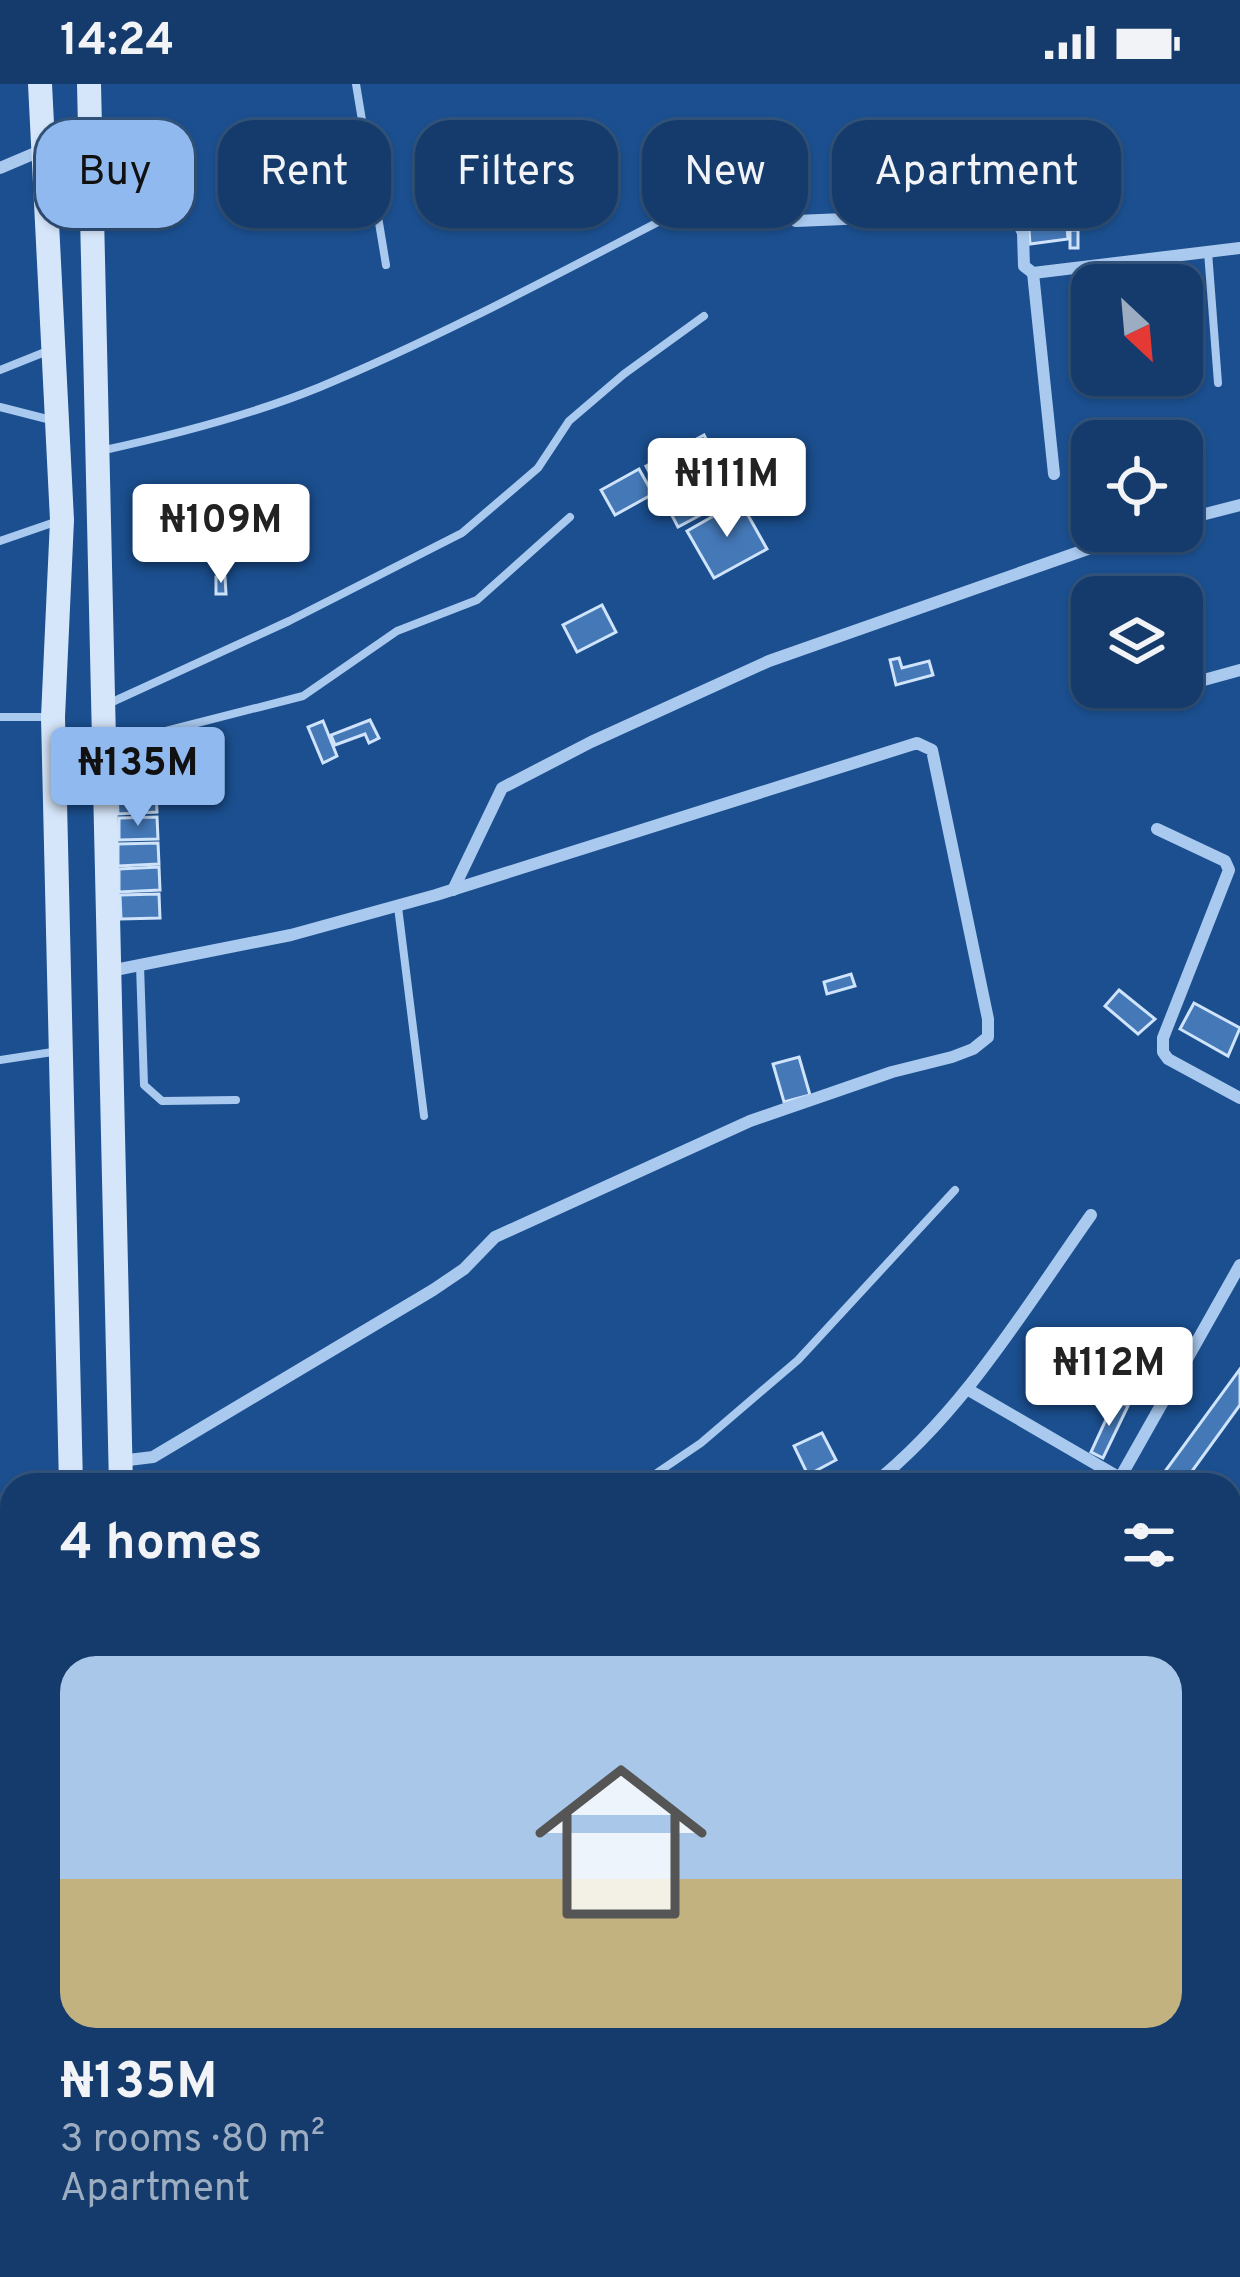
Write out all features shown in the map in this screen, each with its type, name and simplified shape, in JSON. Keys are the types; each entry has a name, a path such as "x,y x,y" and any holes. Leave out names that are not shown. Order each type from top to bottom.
{"main road":[{"path":"40,84 40,120"},
{"path":"89,84 121,1473"},
{"path":"45,228 62,520 52,717 71,1473"}],"street":[{"path":"0,169 36,154"},
{"path":"808,221 1013,212 1023,233 1024,266 1033,273 1240,248"},
{"path":"1033,273 1054,474"},
{"path":"1203,515 1240,505"},
{"path":"452,890 502,788 769,661 1079,552"},
{"path":"1203,680 1240,670"},
{"path":"109,971 291,935 452,890 917,743 932,750 988,1019 988,1036 974,1049 750,1121 494,1238 464,1268 361,1335 121,1473"},
{"path":"1157,829 1225,861 1229,870 1163,1038 1162,1052 1240,1098"},
{"path":"888,1473 967,1388 1091,1215"},
{"path":"1128,1473 1239,1270"},
{"path":"967,1388 1107,1473"}],"lane":[{"path":"356,84 386,265"},
{"path":"98,452 221,422 316,388 432,338 646,228"},
{"path":"1208,252 1218,382"},
{"path":"103,706 290,621 462,532 538,468 569,421 704,316"},
{"path":"0,370 52,350"},
{"path":"0,407 56,421"},
{"path":"104,739 158,734 303,696 398,631 477,600 570,517"},
{"path":"0,541 62,520"},
{"path":"0,717 52,717"},
{"path":"398,905 424,1116"},
{"path":"140,965 144,1085 163,1101 236,1100"},
{"path":"0,1060 60,1051"},
{"path":"657,1473 701,1443 798,1360 955,1190"}],"building":[{"path":"1029,228 1067,228 1068,239 1030,244"},
{"path":"1070,230 1078,230 1078,248 1070,248"},
{"path":"704,435 736,496 678,527 646,466"},
{"path":"639,469 653,494 615,515 601,490"},
{"path":"740,501 767,549 714,578 687,531"},
{"path":"216,577 225,577 226,594 216,594"},
{"path":"602,605 616,632 577,652 563,625"},
{"path":"899,658 902,668 929,661 933,675 896,685 890,660"},
{"path":"370,720 379,738 369,743 365,734 335,745 331,735"},
{"path":"323,721 337,756 323,763 308,727"},
{"path":"156,790 157,812 118,814 117,792"},
{"path":"157,817 158,839 119,840 119,818"},
{"path":"158,843 159,864 118,866 118,844"},
{"path":"159,867 160,890 119,892 119,869"},
{"path":"159,894 160,918 121,919 120,895"},
{"path":"851,974 855,986 827,994 824,982"},
{"path":"1119,990 1155,1019 1138,1034 1105,1006"},
{"path":"1194,1003 1240,1028 1228,1056 1180,1029"},
{"path":"799,1057 810,1095 784,1102 773,1064"},
{"path":"1110,1343 1155,1368 1136,1400 1092,1375"},
{"path":"1240,1369 1240,1405 1191,1473 1164,1473"},
{"path":"1115,1400 1128,1406 1103,1458 1091,1452"},
{"path":"822,1433 836,1460 807,1473 794,1446"}]}
